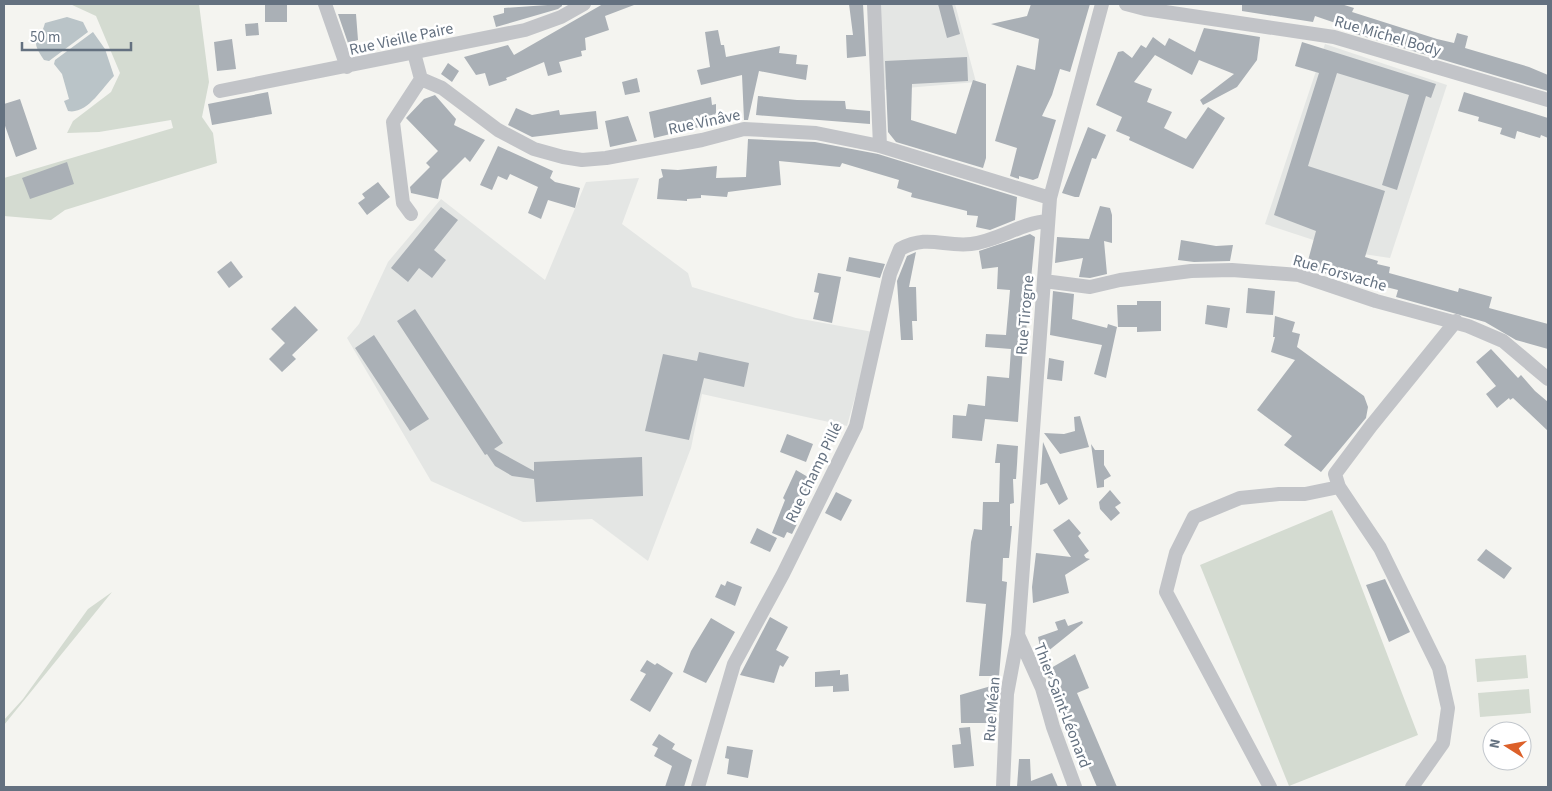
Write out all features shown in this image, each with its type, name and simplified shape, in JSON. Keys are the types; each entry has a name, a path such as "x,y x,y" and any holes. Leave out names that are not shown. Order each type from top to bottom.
{"street":[{"path":"325,4 347,67"},
{"name":"Rue Vieille Paire","path":"220,91 525,30 561,17 584,4"},
{"path":"874,4 880,146"},
{"name":"Rue Tirogne","path":"1018,635 1050,198 1102,4"},
{"name":"Rue Michel Body","path":"1126,4 1160,7 1334,37 1548,100"},
{"path":"411,214 403,203 393,122 419,73 414,53"},
{"name":"Rue Vinâve","path":"419,73 498,130 534,150 582,160 622,156 702,140 744,129 816,133 880,146 1050,198"},
{"name":"Rue Champ Pillé","path":"698,787 734,664 783,574 856,426 890,274 900,249 912,243 928,240 971,244 995,238 1036,222 1048,221"},
{"name":"Rue Forsvache","path":"1044,282 1090,287 1120,280 1191,271 1232,270 1299,275 1376,300 1456,321 1503,341 1548,379"},
{"path":"1412,787 1443,743 1448,708 1439,668 1380,548 1339,486 1335,474 1371,426 1456,321"},
{"path":"1270,787 1166,592 1176,552 1194,517 1240,498 1278,494 1305,494 1339,486"},
{"name":"Rue Méan","path":"1003,787 1007,694 1018,635"},
{"name":"Thier Saint-Léonard","path":"1018,635 1042,688 1052,727 1075,787"}],"shaded area":[{"path":"70,4 199,4 209,82 202,117 213,133 217,163 65,210 51,220 4,216 4,178 173,128 171,120 99,132 67,133 73,121 111,92 120,73 96,16"},
{"path":"878,4 955,4 976,82 883,90"},
{"path":"67,17 83,22 88,32 49,61 44,60 36,44 45,23"},
{"path":"93,32 105,49 114,76 88,105 82,109 68,111 64,101 69,99 62,74 54,64 55,60"},
{"path":"1325,44 1447,85 1390,258 1350,252 1265,224"},
{"path":"639,178 622,224 688,273 692,287 796,318 873,332 847,426 702,394 691,448 648,561 592,519 523,522 431,481 347,338 359,324 388,262 441,199 545,280 586,182"},
{"path":"1332,510 1418,735 1289,786 1200,565"},
{"path":"112,592 4,725 4,720 23,699 88,609"},
{"path":"1526,655 1528,678 1477,682 1475,659"},
{"path":"1529,689 1531,713 1480,717 1478,693"}],"building":[{"path":"265,4 287,4 287,22 265,22"},
{"path":"562,4 558,9 496,27 493,16 504,13 504,8"},
{"path":"603,4 634,5 605,16 609,30 585,38 586,50 581,51 582,56 559,62 562,72 548,76 544,62 506,78 507,80 489,86 485,73 476,75 464,57 508,45 514,55"},
{"path":"849,4 863,4 866,56 847,58 846,35 853,35"},
{"path":"938,4 952,4 960,34 947,38"},
{"path":"1031,4 1090,4 1070,72 1060,69 1052,95 1042,116 1056,120 1038,178 1033,180 1019,176 1019,179 1010,176 1017,148 995,141 1017,65 1035,70 1039,39 991,24 1027,16"},
{"path":"1242,4 1341,4 1354,8 1352,12 1437,39 1454,43 1457,33 1468,36 1465,48 1529,67 1548,75 1548,91 1355,34 1356,30 1315,16 1313,22 1242,11"},
{"path":"338,14 356,14 358,40 348,43"},
{"path":"258,23 259,35 246,36 245,24"},
{"path":"1204,28 1260,37 1257,60 1237,87 1203,105 1200,100 1234,74 1199,60 1192,75 1155,55 1134,82 1152,89 1147,102 1172,112 1164,128 1186,139 1208,107 1225,118 1193,169 1129,140 1130,137 1116,131 1122,117 1096,105 1118,52 1123,51 1132,58 1141,45 1146,48 1153,37 1165,46 1169,38 1195,52"},
{"path":"718,30 726,57 780,46 779,53 797,55 796,64 808,65 806,80 759,71 748,120 744,120 742,75 701,85 697,70 710,67 705,32"},
{"path":"232,39 236,69 217,71 214,42"},
{"path":"1302,42 1436,84 1431,98 1426,96 1397,190 1382,185 1409,95 1337,73 1308,166 1385,191 1365,257 1378,261 1377,264 1390,267 1389,273 1458,292 1459,288 1492,297 1489,308 1548,324 1548,349 1516,340 1485,322 1396,297 1398,290 1358,280 1357,285 1341,280 1342,278 1306,268 1316,231 1274,215 1319,73 1295,66"},
{"path":"967,57 968,81 912,84 911,120 956,134 973,80 986,84 986,158 983,168 896,142 888,132 885,61"},
{"path":"448,63 459,71 452,82 441,74"},
{"path":"637,78 640,92 625,95 622,82"},
{"path":"268,92 272,114 212,125 208,104"},
{"path":"1464,92 1548,118 1548,138 1541,135 1540,138 1517,131 1515,139 1500,134 1502,128 1478,121 1479,117 1458,111"},
{"path":"435,95 456,119 454,125 485,140 470,162 465,157 442,180 438,199 411,193 410,187 430,167 426,163 438,151 406,118 424,99"},
{"path":"758,96 797,100 845,101 846,109 870,111 870,124 756,115"},
{"path":"711,97 712,105 716,104 716,123 654,138 649,112"},
{"path":"20,99 37,149 16,157 4,123 4,104"},
{"path":"516,108 532,115 559,110 560,115 596,111 598,129 532,137 508,125"},
{"path":"628,116 637,141 610,147 605,121"},
{"path":"1088,127 1106,135 1096,159 1092,158 1079,197 1075,197 1062,193"},
{"path":"748,139 815,142 878,154 1017,197 1015,220 990,230 976,227 978,216 967,215 967,211 911,197 912,193 897,188 899,180 842,163 840,167 779,161 781,185 728,192 727,197 701,195 701,198 687,199 687,201 657,199 659,179 663,177 661,169 678,170 717,166 716,178 746,177"},
{"path":"498,146 553,171 550,178 555,182 580,188 575,208 548,200 541,219 528,213 538,187 510,174 507,180 498,176 492,190 480,185"},
{"path":"67,162 74,184 30,199 22,178"},
{"path":"378,182 390,197 367,215 358,203 365,198 362,194"},
{"path":"1100,206 1110,208 1112,215 1112,243 1104,241 1107,274 1090,278 1079,277 1083,258 1055,263 1057,237 1089,239"},
{"path":"441,207 458,220 434,250 446,260 432,278 419,268 408,282 391,268"},
{"path":"1030,234 1035,237 1026,332 1024,332 1018,422 985,419 982,441 952,438 953,415 966,416 968,404 985,406 987,376 1009,378 1011,349 985,347 986,334 1006,335 1010,290 997,289 998,267 982,269 979,251"},
{"path":"1181,240 1216,246 1233,245 1230,261 1194,262 1178,260"},
{"path":"916,252 909,287 916,287 917,321 912,321 913,340 901,340 897,281 907,256"},
{"path":"849,257 885,264 880,278 846,271"},
{"path":"231,261 243,277 229,288 217,272"},
{"path":"818,273 841,277 832,323 813,319 819,293 814,292"},
{"path":"1248,288 1275,291 1273,315 1246,313"},
{"path":"1053,291 1074,294 1072,319 1107,328 1108,324 1117,327 1106,378 1094,374 1102,345 1050,335"},
{"path":"1137,301 1161,301 1161,331 1137,332 1137,327 1118,327 1117,305 1137,305"},
{"path":"1207,305 1230,308 1227,328 1205,324"},
{"path":"295,306 318,330 292,355 296,359 282,372 269,359 285,343 271,329"},
{"path":"415,309 503,443 494,449 534,471 534,462 642,457 643,496 536,502 534,479 512,476 495,466 487,454 485,455 397,321"},
{"path":"1275,316 1295,322 1292,332 1300,334 1297,347 1364,396 1368,407 1366,418 1321,472 1284,445 1292,436 1257,410 1295,360 1271,352 1275,337 1273,337"},
{"path":"374,335 429,419 410,431 355,348"},
{"path":"1491,349 1518,378 1521,375 1548,402 1548,431 1513,398 1510,400 1509,398 1497,408 1486,394 1496,386 1476,362"},
{"path":"699,352 749,363 744,387 704,378 689,440 645,431 663,354 697,361"},
{"path":"1049,358 1064,361 1062,381 1047,379"},
{"path":"1080,416 1089,447 1060,454 1044,433 1064,434 1075,431 1074,417"},
{"path":"787,434 813,444 806,462 780,452"},
{"path":"1043,442 1068,499 1059,505 1047,483 1040,485"},
{"path":"997,444 1018,446 1016,479 1013,479 1014,503 1010,504 1010,526 1012,526 1009,558 1003,558 1002,581 1007,582 999,676 979,676 986,604 966,602 971,542 974,529 982,530 983,502 999,502 1000,463 995,463"},
{"path":"1091,444 1095,450 1104,450 1104,465 1111,476 1104,480 1104,487 1097,488"},
{"path":"796,470 813,480 791,521 797,524 792,534 787,532 784,538 772,533 785,500 783,498"},
{"path":"1110,490 1121,503 1115,507 1120,513 1111,521 1100,509 1099,502"},
{"path":"836,492 852,500 841,521 825,513"},
{"path":"1069,519 1081,533 1078,536 1089,551 1084,555 1090,559 1065,575 1069,593 1033,603 1032,587 1036,553 1071,557 1053,530"},
{"path":"757,528 777,538 770,552 750,543"},
{"path":"1486,549 1512,568 1504,579 1477,560"},
{"path":"1385,579 1410,632 1389,642 1366,585"},
{"path":"727,581 742,587 735,606 715,597 721,584 725,586"},
{"path":"770,617 788,627 776,650 789,657 783,667 780,665 774,683 740,675"},
{"path":"711,618 735,632 706,683 683,672 691,651"},
{"path":"1065,619 1068,626 1082,621 1083,623 1042,656 1038,637 1058,630 1055,622"},
{"path":"1075,654 1089,688 1077,693 1117,787 1097,787 1068,719 1058,701 1055,702 1046,671"},
{"path":"647,660 655,665 657,663 673,673 650,712 630,700 646,674 640,671"},
{"path":"840,670 840,675 848,674 849,691 833,692 833,686 815,687 815,672"},
{"path":"998,684 995,723 961,723 960,695"},
{"path":"970,727 974,766 954,768 952,745 961,744 959,728"},
{"path":"659,734 675,744 672,749 692,760 684,787 665,787 672,766 654,756 658,748 652,745"},
{"path":"727,746 753,750 748,778 727,774 729,759 725,758"},
{"path":"1019,759 1030,759 1031,781 1052,773 1058,787 1017,787"}]}
